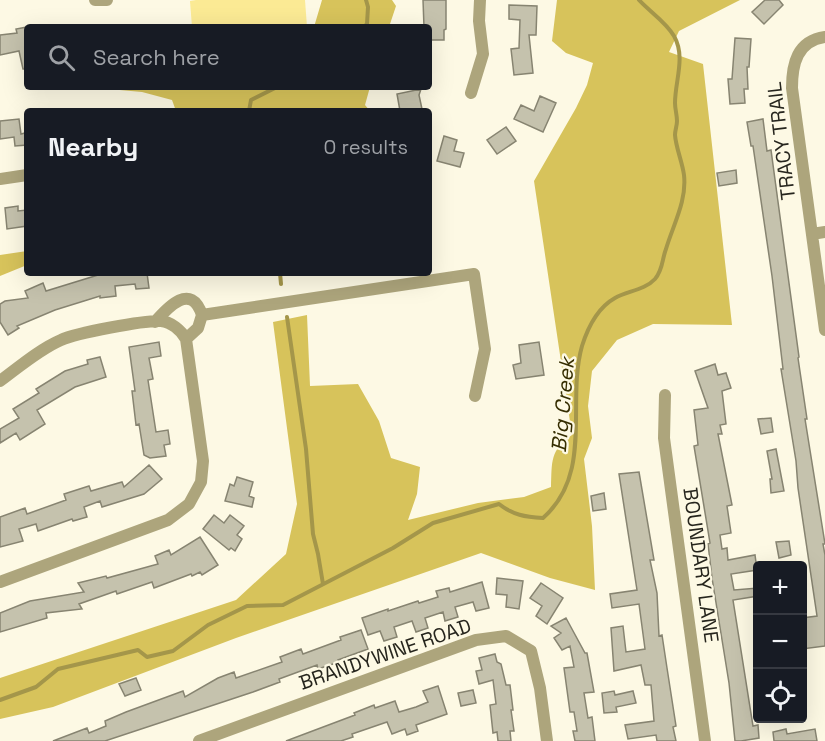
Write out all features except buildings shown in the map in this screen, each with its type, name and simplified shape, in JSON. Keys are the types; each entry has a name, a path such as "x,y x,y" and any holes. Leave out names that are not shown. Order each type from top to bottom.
{"street":[{"path":"95,0 107,0"},
{"path":"471,93 483,54 479,21 480,0"},
{"name":"TRACY TRAIL","path":"825,37 818,38 796,55 792,72 792,88 825,330"},
{"path":"0,179 24,175"},
{"path":"812,234 825,232"},
{"path":"202,315 474,274 485,349 474,396"},
{"path":"155,322 174,302 183,299 192,301 200,309 202,315 198,328 186,339"},
{"path":"0,381 62,339 155,322 171,324 186,339 203,460 201,482 189,504 168,520 0,582"},
{"name":"BOUNDARY LANE","path":"665,395 664,438 705,741"},
{"name":"BRANDYWINE ROAD","path":"198,741 476,640 506,636 531,651 540,688 547,741"}],"shaded area":[{"path":"305,0 307,24 192,24 190,1"},
{"path":"322,0 392,0 396,6 390,24 315,24"},
{"path":"557,0 740,0 679,31 669,52 703,64 732,325 653,324 617,340 592,371 588,406 592,438 584,459 592,526 595,590 550,578 481,553 236,638 53,707 0,719 0,678 236,600 286,554 297,504 273,322 307,315 310,386 358,384 379,421 391,458 420,467 417,494 408,520 478,503 524,497 551,487 556,451 572,435 534,181 576,108 587,85 593,63 566,53 552,41"},
{"path":"120,90 369,90 365,105 368,108 175,108 172,100 142,92"},
{"path":"24,251 24,266 0,276 0,255"}],"waterway":[{"path":"366,0 367,24"},
{"name":"Big Creek","path":"0,700 36,687 58,669 138,650 147,657 173,651 208,625 247,606 283,605 393,548 433,523 499,504 520,515 543,518 559,500 574,459 578,368 587,332 598,313 609,302 646,286 658,276 683,194 684,175 675,135 677,121 675,95 680,61 679,52 674,36 667,26 639,0"},
{"path":"250,108 251,100 271,90"},
{"path":"280,276 281,284"},
{"path":"287,317 306,449 313,534 323,584"}]}
